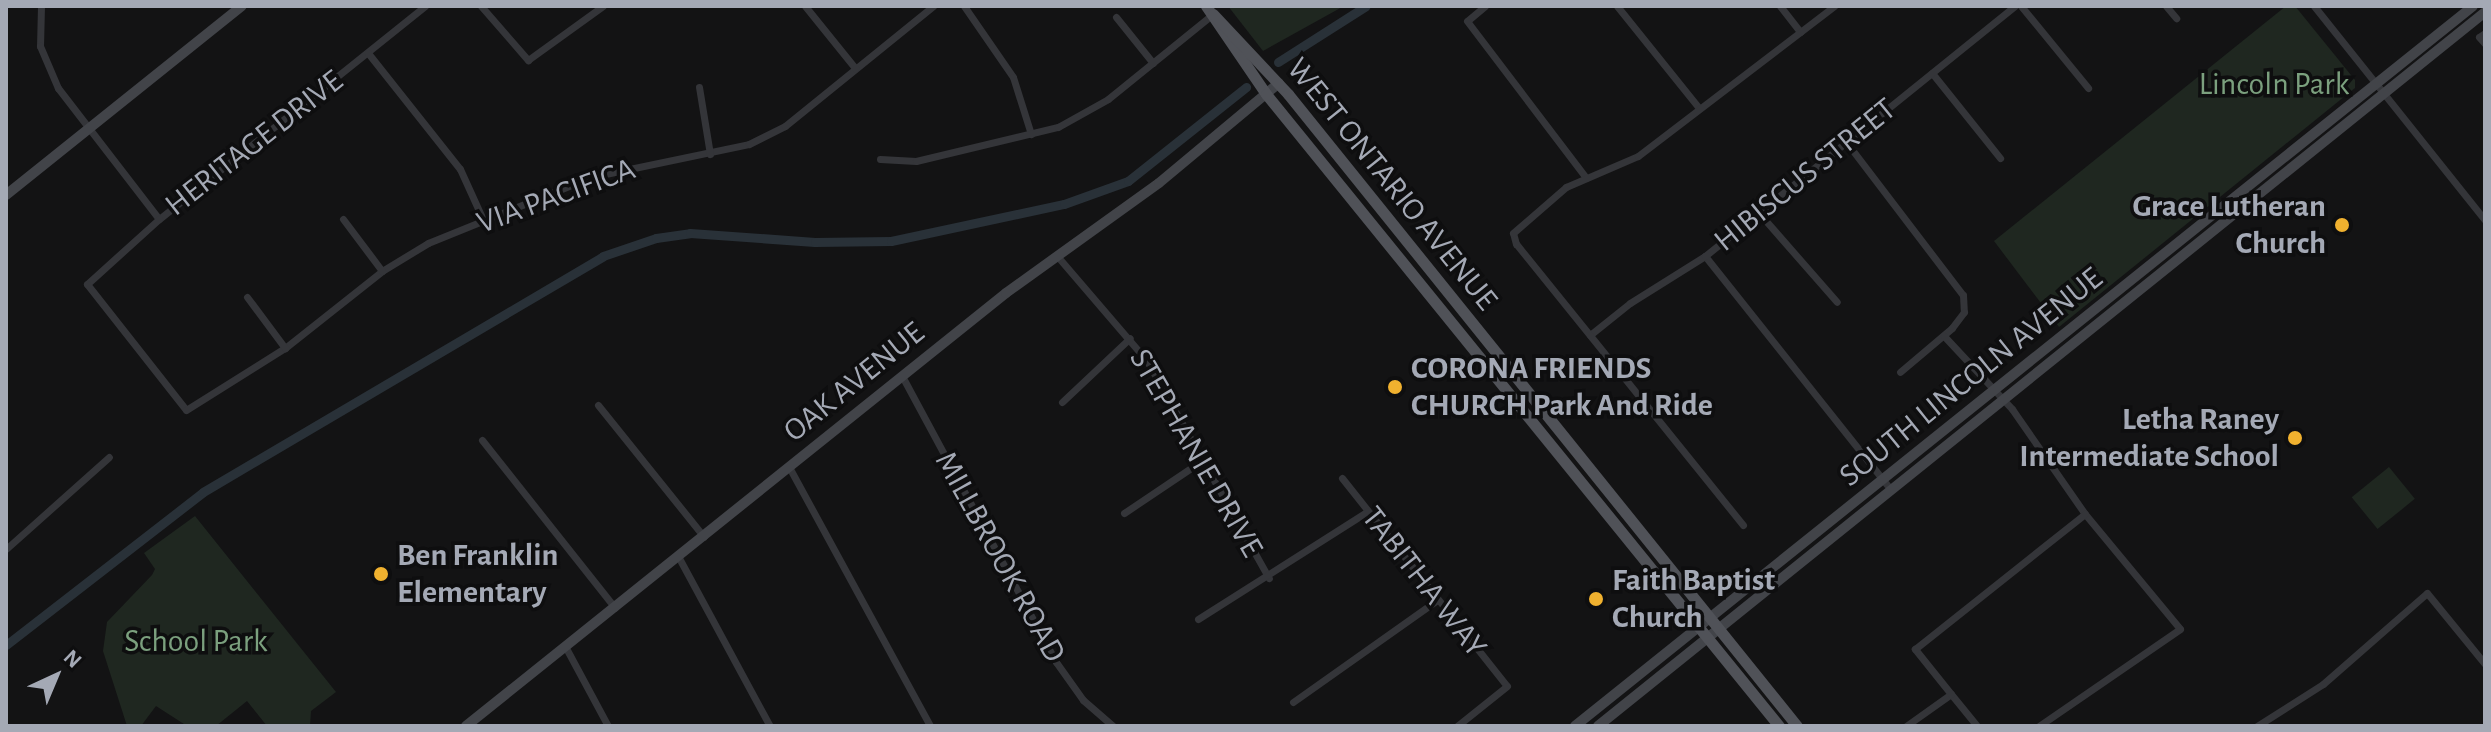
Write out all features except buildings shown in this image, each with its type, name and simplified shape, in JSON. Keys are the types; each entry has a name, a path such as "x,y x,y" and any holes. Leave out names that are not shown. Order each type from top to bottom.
{"main road":[{"path":"6,195 242,6"},
{"name":"SOUTH LINCOLN AVENUE","path":"1575,726 2473,6"},
{"name":"WEST ONTARIO AVENUE","path":"1210,10 1279,83 1797,726"},
{"name":"WEST ONTARIO AVENUE","path":"1210,10 1266,94 1697,629 1779,726"},
{"name":"SOUTH LINCOLN AVENUE","path":"1598,726 2485,12"},
{"name":"OAK AVENUE","path":"466,726 902,376 1279,83"}],"street":[{"path":"41,6 40,46 50,72 87,129 159,219"},
{"name":"HERITAGE DRIVE","path":"186,410 87,284 159,219 425,6"},
{"path":"481,6 528,60 603,6"},
{"path":"805,6 855,68"},
{"name":"VIA PACIFICA","path":"186,410 285,348 382,271 428,243 629,166 710,154 749,144 785,126 933,6"},
{"path":"964,6 1013,77 1031,134"},
{"path":"1485,6 1467,21 1586,178"},
{"path":"1617,6 1699,108"},
{"path":"1780,6 1800,32"},
{"path":"1743,525 1516,244 1513,233 1566,187 1638,156 1834,6"},
{"name":"HIBISCUS STREET","path":"1590,335 1630,303 1705,256 2015,6"},
{"path":"2021,6 2088,88"},
{"path":"2166,6 2176,18"},
{"path":"2314,6 2485,220"},
{"path":"880,159 916,161 1031,134 1087,113 1153,63 1210,10"},
{"path":"1116,17 1153,63"},
{"path":"2485,33 2479,37 2485,44"},
{"path":"368,53 460,169 484,222"},
{"path":"1932,73 2000,158"},
{"path":"699,87 710,154"},
{"path":"1847,143 1963,295 1964,312 1944,336 1900,372"},
{"path":"1759,213 1837,302"},
{"path":"343,219 382,271"},
{"path":"1705,256 1891,490"},
{"name":"STEPHANIE DRIVE","path":"1058,257 1130,338 1269,578"},
{"path":"247,297 285,348"},
{"path":"1944,336 2005,399 2085,514 2180,629 2039,726"},
{"path":"1062,402 1130,338"},
{"name":"MILLBROOK ROAD","path":"902,376 1056,662 1083,700 1113,726"},
{"path":"598,405 704,538"},
{"path":"482,440 615,608"},
{"path":"7,546 109,457"},
{"path":"1124,513 1203,460"},
{"path":"789,467 930,726"},
{"name":"TABITHA WAY","path":"1342,478 1507,686 1462,724"},
{"path":"1198,619 1269,578 1368,511"},
{"path":"1977,726 1915,649 2085,514"},
{"path":"679,558 770,726"},
{"path":"2257,726 2323,684 2427,593 2485,664"},
{"path":"1293,702 1437,600"},
{"path":"566,648 608,726"},
{"path":"1906,726 1951,694"}],"green space":[{"path":"1228,6 1344,6 1263,51"},
{"name":"Lincoln Park","path":"2286,6 2295,6 2355,80 2355,88 2059,327 1994,241"},
{"path":"2389,467 2415,499 2377,529 2352,497"},
{"name":"School Park","path":"195,516 336,692 311,711 310,726 267,726 247,701 216,726 187,726 156,706 141,726 127,726 103,651 107,622 152,575 155,569 144,553"}],"waterway":[{"path":"1278,62 1366,6"},
{"path":"6,645 203,492 603,256 656,238 690,233 815,242 891,241 1064,204 1128,181 1246,87"}],"place":[{"name":"Grace Lutheran Church","path":"2342,225"},
{"name":"CORONA FRIENDS CHURCH Park And Ride","path":"1395,387"},
{"name":"Letha Raney Intermediate School","path":"2295,438"},
{"name":"Ben Franklin Elementary","path":"381,574"},
{"name":"Faith Baptist Church","path":"1596,599"}]}
